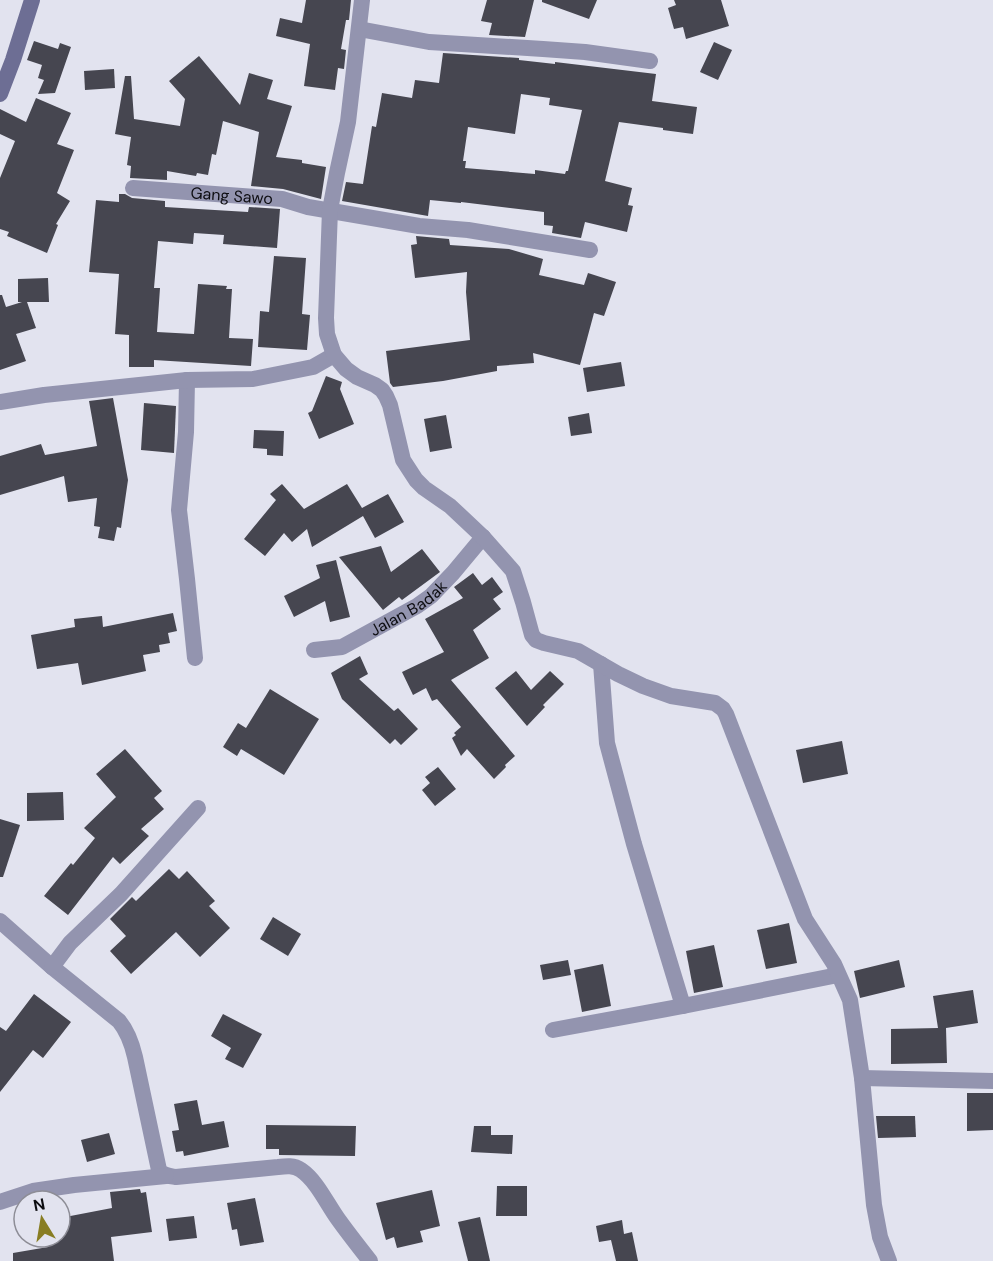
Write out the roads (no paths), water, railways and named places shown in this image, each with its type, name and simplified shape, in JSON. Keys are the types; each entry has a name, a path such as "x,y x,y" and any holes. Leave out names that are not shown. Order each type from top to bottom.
{"main road":[{"path":"0,94 14,60 32,0"}],"street":[{"path":"362,0 348,122 330,210 326,318 327,334 334,355 346,369 375,385 386,396 404,460 416,480 450,506 483,537 513,571 532,635 536,640 579,651 643,686 672,696 715,703 723,709 805,919 824,947 850,1000 862,1078 874,1205 880,1237 889,1261"},
{"path":"359,29 429,42 554,50 650,62"},
{"name":"Gang Sawo","path":"133,188 282,199 308,207 419,226 468,230 590,250"},
{"path":"0,402 44,394 187,380 253,379 313,367 334,355"},
{"path":"187,380 186,432 178,510 195,658"},
{"name":"Jalan Badak","path":"314,650 342,647 417,606 431,596 453,573 483,537"},
{"path":"601,664 607,743 634,844 683,1006"},
{"path":"52,967 70,943 121,894 198,808"},
{"path":"0,921 119,1021 124,1028 131,1040 159,1170 166,1176"},
{"path":"553,1030 838,975"},
{"path":"862,1078 993,1081"},
{"path":"0,1202 33,1191 74,1185 291,1166 302,1170 316,1186 370,1261"}]}
